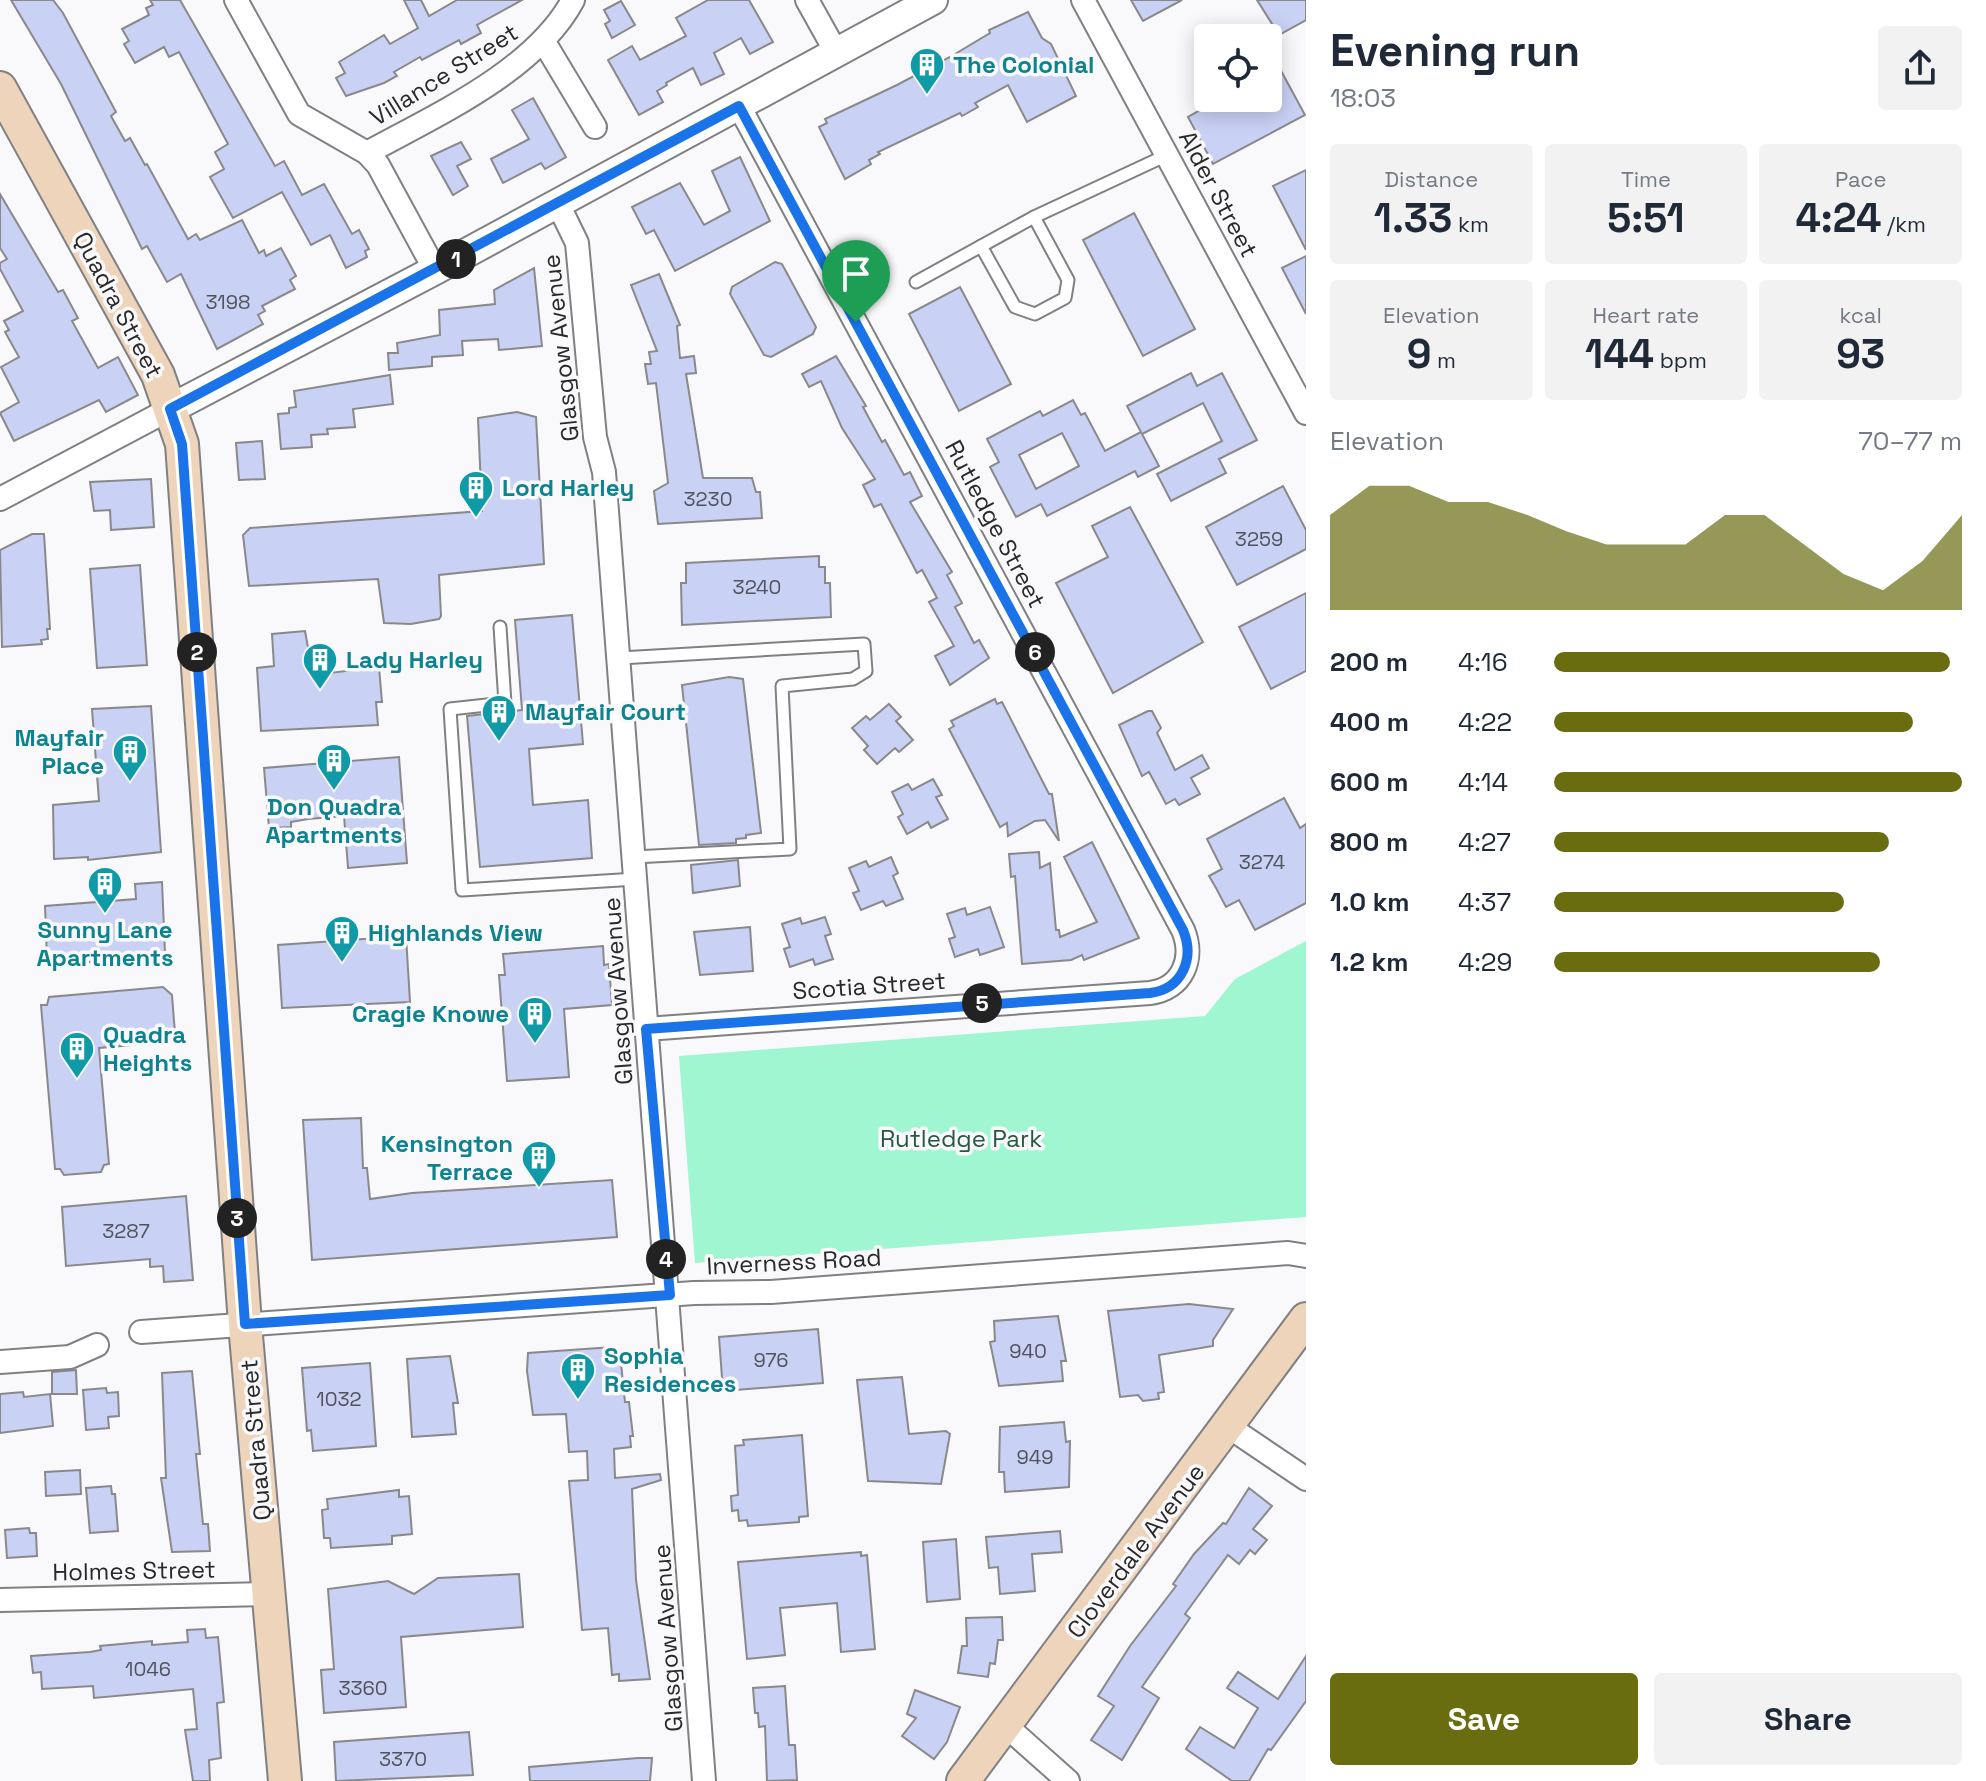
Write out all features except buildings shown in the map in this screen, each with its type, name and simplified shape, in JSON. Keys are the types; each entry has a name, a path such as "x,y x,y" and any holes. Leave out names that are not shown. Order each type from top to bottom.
{"main road":[{"name":"Quadra Street","path":"0,88 158,375 182,444 245,1324 285,1781"},
{"name":"Cloverdale Avenue","path":"963,1781 1229,1427 1306,1319"}],"street":[{"path":"236,0 299,114 367,153 384,172 435,270"},
{"name":"Villance Street","path":"367,153 524,61 544,42 573,0"},
{"path":"807,0 836,52"},
{"path":"0,499 435,270 933,0"},
{"name":"Alder Street","path":"1083,0 1306,413"},
{"path":"544,42 595,127"},
{"name":"Rutledge Street","path":"739,106 1183,930 1188,952 1184,972"},
{"name":"Glasgow Avenue","path":"558,204 577,243 595,437 604,472 646,1029 670,1295 704,1781"},
{"name":"Scotia Street","path":"646,1029 1150,993 1170,987 1184,972"},
{"name":"Inverness Road","path":"141,1332 670,1295 771,1292 1288,1253 1306,1256"},
{"path":"0,1362 70,1357 97,1345"},
{"path":"1229,1427 1306,1479"},
{"name":"Holmes Street","path":"0,1600 270,1594"},
{"path":"1005,1725 1068,1781"}],"lane":[{"path":"916,282 1034,217 1168,154"},
{"path":"981,246 1015,307 1035,314 1065,298 1068,280 1034,217"},
{"path":"500,627 505,703 450,709 462,890 790,849 782,686 853,679 866,671 862,642 620,658"}],"green space":[{"name":"Rutledge Park","path":"1306,941 1306,1217 695,1263 679,1056 1205,1016 1235,979"}],"place":[{"name":"The Colonial","path":"927,96"},
{"name":"Lord Harley","path":"476,519"},
{"name":"Lady Harley","path":"320,691"},
{"name":"Mayfair Court","path":"499,743"},
{"name":"Mayfair Place","path":"130,783"},
{"name":"Don Quadra Apartments","path":"334,792"},
{"name":"Sunny Lane Apartments","path":"105,915"},
{"name":"Highlands View","path":"342,964"},
{"name":"Cragie Knowe","path":"535,1045"},
{"name":"Quadra Heights","path":"77,1080"},
{"name":"Kensington Terrace","path":"539,1189"},
{"name":"Sophia Residences","path":"578,1401"}],"route":[{"path":"739,106 856,322 1183,930 1188,952 1184,972 1170,987 1150,993 646,1029 670,1295 245,1324 182,444 170,409 739,106"}]}
